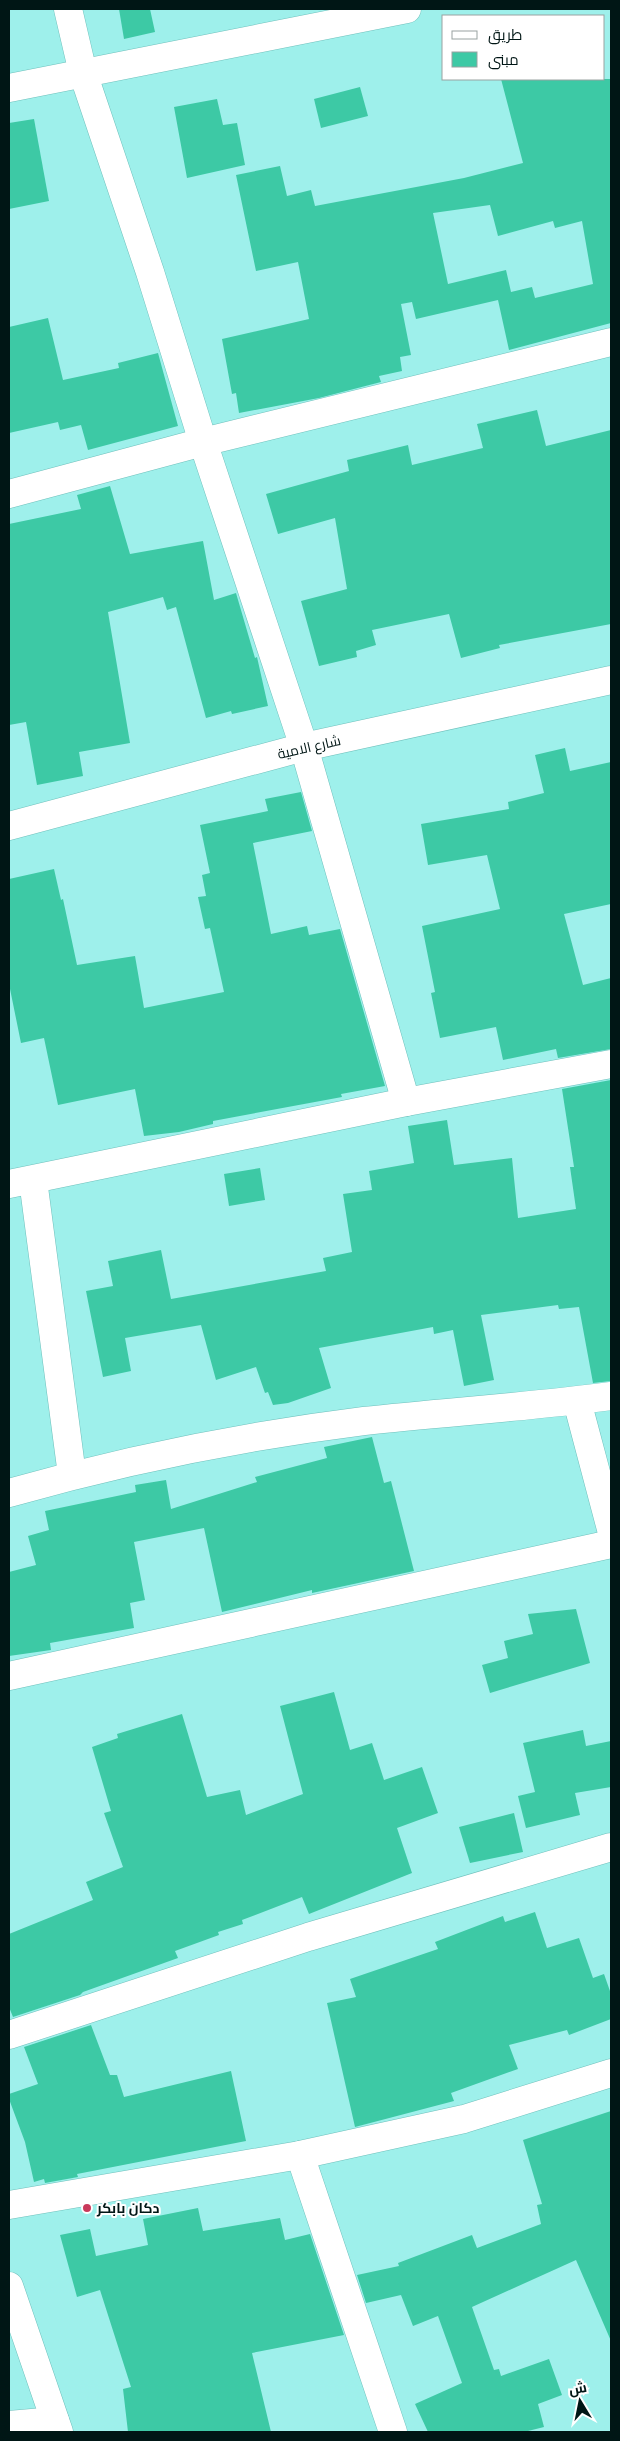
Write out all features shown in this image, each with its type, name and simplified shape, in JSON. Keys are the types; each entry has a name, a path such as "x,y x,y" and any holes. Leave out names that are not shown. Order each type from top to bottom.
{"street":[{"path":"68,9 82,73 150,272 203,442 304,747 406,1102"},
{"path":"9,88 407,9"},
{"path":"9,494 203,442 611,342"},
{"name":"شارع الامية","path":"9,826 304,747 611,680"},
{"path":"72,1475 21,1182 406,1102 611,1064"},
{"path":"9,1493 72,1475 175,1452 362,1422 611,1396"},
{"path":"577,1401 611,1529"},
{"path":"9,1676 611,1544"},
{"path":"9,2035 308,1937 611,1848"},
{"path":"9,2204 300,2155 464,2119 611,2073"},
{"path":"300,2155 393,2432"},
{"path":"9,2286 57,2427 9,2425"}],"building":[{"path":"119,9 150,9 155,32 124,39"},
{"path":"611,79 611,323 509,350 498,300 416,319 412,302 401,304 411,355 400,357 402,371 379,376 381,382 319,398 239,413 236,393 232,394 222,339 309,319 298,262 256,271 236,175 280,166 287,196 311,190 315,206 464,178 523,163 501,80","holes":["490,205 498,236 553,221 555,228 582,221 593,284 535,298 532,287 511,292 506,270 448,284 433,213"]},
{"path":"360,87 368,116 321,128 314,99"},
{"path":"217,99 223,125 237,123 245,165 187,178 174,107"},
{"path":"34,119 49,201 9,209 9,123"},
{"path":"48,318 63,380 119,368 118,363 158,353 178,426 88,450 81,425 60,430 58,422 9,433 9,327"},
{"path":"537,410 546,446 611,430 611,624 499,645 500,648 461,658 449,614 372,630 376,645 356,651 357,657 319,666 301,601 347,589 335,518 278,534 266,494 349,471 347,460 408,445 412,465 483,448 477,424"},
{"path":"110,486 130,554 203,541 214,600 236,593 255,658 257,657 268,706 232,714 231,711 206,718 176,607 167,610 163,597 108,612 130,743 79,752 83,776 37,785 26,722 9,725 9,524 81,509 77,495"},
{"path":"565,748 570,771 611,762 611,904 564,914 583,985 611,978 611,1049 558,1058 556,1049 503,1060 496,1027 440,1038 431,993 435,992 422,926 500,909 487,855 428,865 421,824 509,809 508,802 544,793 535,755"},
{"path":"301,792 312,831 253,843 271,934 307,926 309,935 340,929 385,1086 341,1094 342,1097 213,1121 213,1124 179,1132 144,1136 135,1089 58,1105 44,1038 21,1043 9,984 9,879 54,869 61,900 63,899 77,965 135,956 144,1008 224,992 210,928 205,929 198,897 206,896 202,875 210,873 200,825 268,811 265,799"},
{"path":"611,1080 611,1381 593,1383 579,1307 559,1309 558,1305 481,1315 494,1380 464,1386 453,1330 434,1334 433,1327 319,1348 331,1388 288,1403 273,1405 268,1392 265,1393 256,1367 216,1380 201,1325 125,1338 131,1371 103,1377 86,1291 113,1286 108,1261 161,1250 171,1299 326,1271 323,1258 352,1252 343,1194 372,1190 369,1171 414,1163 408,1126 447,1120 454,1165 512,1158 518,1218 576,1209 570,1167 574,1167 562,1089"},
{"path":"260,1168 265,1200 229,1206 224,1174"},
{"path":"372,1437 384,1483 391,1481 414,1571 312,1593 312,1590 222,1612 204,1528 134,1542 145,1600 130,1603 134,1628 50,1643 51,1650 9,1656 9,1572 36,1565 28,1536 49,1530 45,1511 136,1492 135,1485 166,1480 171,1509 257,1482 255,1477 327,1458 324,1447"},
{"path":"576,1609 590,1663 490,1693 482,1665 508,1658 504,1641 533,1634 528,1614"},
{"path":"334,1692 350,1750 372,1743 384,1780 422,1767 438,1813 397,1828 412,1873 309,1914 302,1897 242,1920 243,1924 218,1932 219,1935 175,1951 178,1958 83,1992 80,1995 13,2017 9,2007 9,1934 93,1900 86,1882 123,1867 104,1813 111,1811 92,1747 118,1738 117,1734 182,1714 207,1797 240,1790 246,1815 303,1794 280,1706"},
{"path":"583,1730 586,1746 611,1741 611,1787 575,1793 580,1815 526,1828 518,1796 535,1792 523,1743"},
{"path":"514,1813 523,1852 470,1863 459,1827"},
{"path":"535,1912 547,1948 579,1938 593,1978 604,1974 611,1994 611,2019 569,2035 567,2030 509,2045 518,2069 451,2093 454,2101 355,2127 327,2003 356,1997 350,1979 438,1949 435,1942 503,1916 505,1922"},
{"path":"91,2025 110,2075 117,2075 124,2097 231,2071 246,2141 77,2174 78,2177 45,2183 44,2179 34,2182 25,2142 9,2099 9,2094 38,2084 24,2047"},
{"path":"611,2111 611,2341 576,2260 472,2307 494,2370 499,2369 501,2376 549,2359 562,2395 538,2404 544,2427 524,2432 428,2432 415,2404 462,2383 438,2316 413,2326 401,2295 366,2303 357,2275 399,2266 398,2263 472,2235 477,2248 541,2224 537,2205 542,2204 523,2140"},
{"path":"198,2208 203,2231 280,2218 285,2240 310,2234 344,2335 252,2353 271,2432 128,2432 123,2389 131,2387 100,2290 77,2297 60,2235 90,2229 96,2256 148,2245 143,2219"}],"place":[{"name":"دكان بابكر","path":"87,2208"}]}
